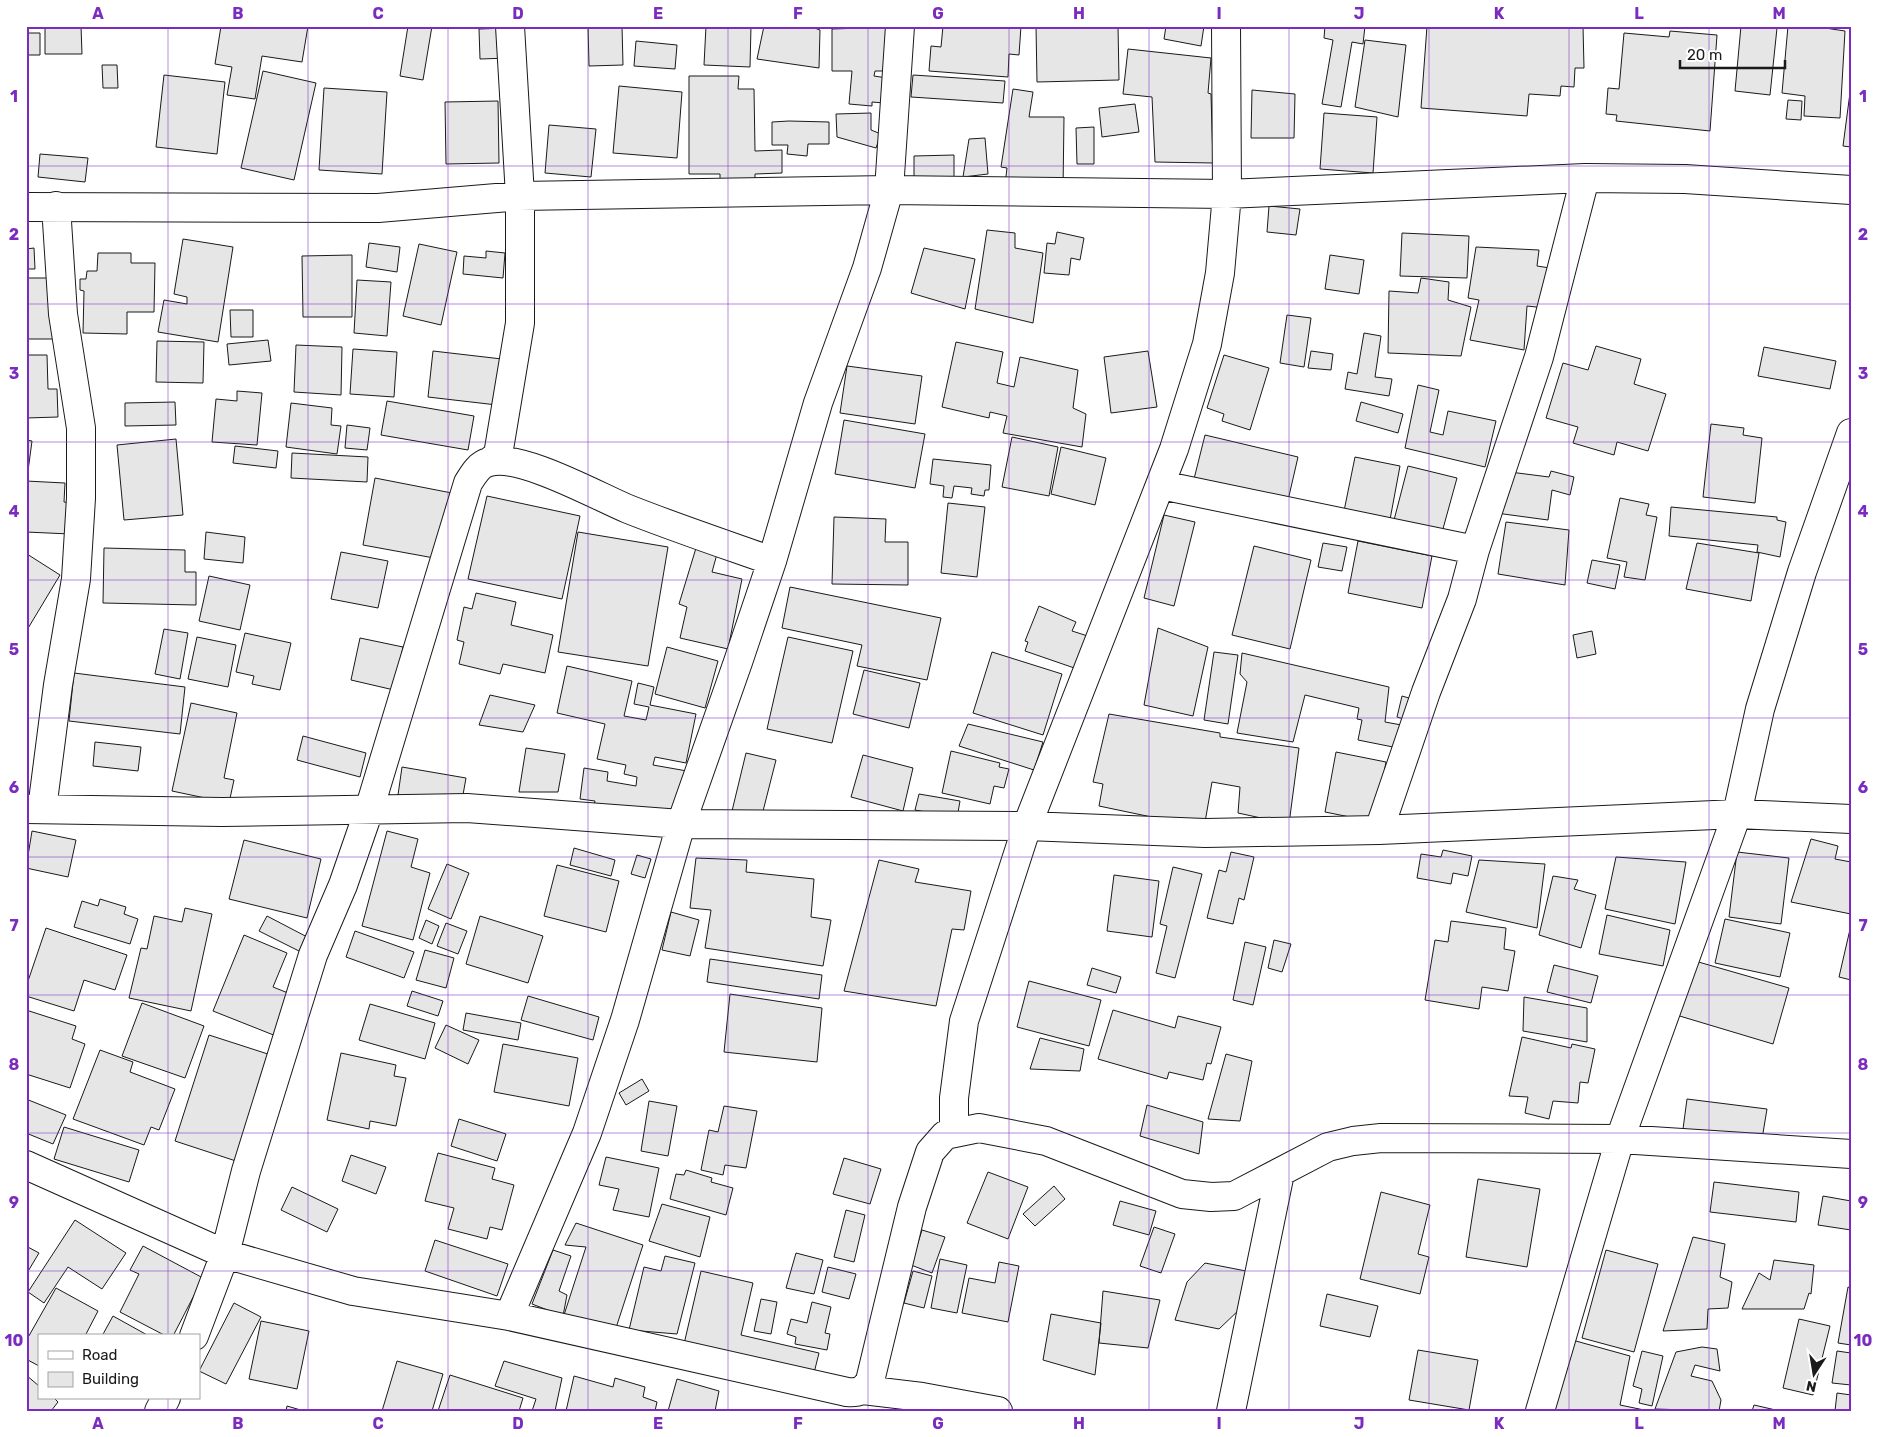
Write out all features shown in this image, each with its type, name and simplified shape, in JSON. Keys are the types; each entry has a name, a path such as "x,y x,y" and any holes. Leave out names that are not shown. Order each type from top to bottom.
{"street":[{"path":"195,1334 225,1254 246,1171 313,955 343,885 370,810 468,483 478,468 498,455 520,323 520,196 510,26"},
{"path":"509,1316 587,1134 625,1020 681,824 772,561 818,403 866,268 889,190 900,26"},
{"path":"954,1133 954,1098 964,1021 1027,826 1161,485 1207,344 1220,273 1227,194 1226,26"},
{"path":"1379,830 1426,692 1462,598 1475,550 1539,357 1585,178"},
{"path":"26,207 191,209 378,208 520,196 889,190 1227,194 1585,178 1685,179 1851,190"},
{"path":"56,206 63,314 81,428 81,498 76,579 34,809 222,812 467,808 681,824 1027,826 1205,833 1379,830 1737,814 1851,819"},
{"path":"1540,1411 1620,1139 1737,814 1760,709 1802,572 1851,433"},
{"path":"489,462 509,461 541,471 628,509 772,561"},
{"path":"1161,485 1475,550"},
{"path":"863,1390 870,1382 912,1207 930,1152 946,1135 954,1133 979,1128 1046,1141 1182,1194 1211,1197 1234,1196 1328,1147 1372,1139 1620,1139 1851,1154"},
{"path":"26,1165 225,1254 353,1291 509,1316 847,1392 863,1390 922,1397 998,1411"},
{"path":"1231,1411 1280,1173"}],"building":[{"path":"45,26 81,26 82,54 45,54"},
{"path":"221,26 308,26 302,62 262,56 255,99 227,95 232,67 215,64"},
{"path":"408,26 432,26 423,80 400,76"},
{"path":"588,26 622,26 623,65 589,66"},
{"path":"706,26 751,26 750,67 704,65"},
{"path":"764,26 809,26 820,30 819,68 757,59"},
{"path":"863,26 888,26 888,71 875,71 874,76 887,78 884,103 872,102 872,106 849,104 852,71 832,71 832,29 863,28"},
{"path":"943,26 1021,26 1019,55 1009,54 1008,77 929,71 931,46 941,47"},
{"path":"1036,26 1118,26 1119,80 1037,82"},
{"path":"1166,26 1204,26 1201,46 1164,39"},
{"path":"1325,26 1365,26 1363,44 1352,42 1341,107 1322,104 1333,40 1324,38"},
{"path":"1427,26 1583,26 1584,68 1575,68 1574,87 1561,86 1560,96 1529,94 1527,116 1421,108"},
{"path":"1741,26 1777,28 1770,95 1735,91"},
{"path":"1788,26 1812,26 1845,31 1840,118 1804,116 1805,96 1782,93"},
{"path":"508,28 509,58 480,59 479,29"},
{"path":"1670,31 1717,35 1710,131 1616,121 1617,115 1606,114 1608,88 1619,89 1624,33 1669,37"},
{"path":"26,33 40,33 40,55 26,55"},
{"path":"1365,40 1406,45 1398,117 1355,107"},
{"path":"636,41 677,45 675,69 634,66"},
{"path":"1128,49 1211,58 1208,93 1211,94 1213,163 1155,162 1152,97 1123,94"},
{"path":"102,65 117,65 118,88 103,88"},
{"path":"263,71 316,83 294,180 241,168"},
{"path":"164,75 225,82 217,154 156,147"},
{"path":"913,75 1005,81 1003,103 911,97"},
{"path":"689,76 739,76 738,89 754,89 755,151 782,150 782,173 755,174 755,182 720,182 720,174 689,174"},
{"path":"1851,85 1851,147 1843,146"},
{"path":"619,86 682,92 677,158 613,153"},
{"path":"324,88 387,92 382,174 319,170"},
{"path":"1013,89 1033,92 1029,117 1064,117 1063,190 1005,185 1007,168 1001,167"},
{"path":"1252,90 1295,94 1294,138 1251,138"},
{"path":"1788,100 1802,101 1801,120 1786,119"},
{"path":"498,101 499,163 446,164 445,102"},
{"path":"1135,104 1139,132 1102,137 1099,108"},
{"path":"871,113 871,130 881,134 876,148 837,137 836,114"},
{"path":"1324,113 1377,117 1373,173 1320,169"},
{"path":"772,122 829,122 829,144 808,144 807,156 787,154 788,145 772,145"},
{"path":"549,125 596,129 591,177 545,173"},
{"path":"1094,127 1094,164 1077,164 1076,128"},
{"path":"985,138 988,174 963,177 969,139"},
{"path":"40,154 88,158 85,182 38,177"},
{"path":"954,155 954,185 914,185 914,156"},
{"path":"1269,206 1300,209 1296,235 1267,232"},
{"path":"987,230 1015,233 1015,248 1043,253 1033,323 975,309"},
{"path":"1057,232 1084,238 1080,260 1071,258 1069,275 1044,273 1047,243 1055,244"},
{"path":"1402,233 1469,236 1467,278 1400,276"},
{"path":"183,239 233,247 218,342 158,332 164,300 187,304 187,297 174,294"},
{"path":"369,243 400,247 397,272 366,267"},
{"path":"419,244 457,252 441,325 403,316"},
{"path":"1476,247 1539,250 1537,266 1550,268 1545,308 1527,306 1524,350 1470,340 1479,300 1468,298"},
{"path":"34,248 35,269 26,269 26,249"},
{"path":"924,248 975,259 965,309 911,293"},
{"path":"486,251 505,253 503,278 463,274 464,256 486,258"},
{"path":"98,253 131,253 131,263 155,263 154,312 127,312 127,334 83,333 84,291 80,290 80,279 86,279 87,271 97,271"},
{"path":"352,255 352,317 303,317 302,256"},
{"path":"1330,255 1364,260 1359,294 1325,289"},
{"path":"26,278 54,278 53,339 26,339"},
{"path":"1421,278 1449,282 1448,300 1471,307 1461,356 1388,353 1389,291 1418,293"},
{"path":"357,280 391,282 387,336 354,333"},
{"path":"230,310 253,310 253,337 231,337"},
{"path":"1287,315 1311,318 1304,367 1280,363"},
{"path":"1364,333 1381,336 1375,377 1392,379 1389,396 1345,389 1348,372 1357,374"},
{"path":"268,340 271,361 229,365 227,344"},
{"path":"157,341 204,342 203,383 156,382"},
{"path":"956,342 1003,352 997,383 1014,387 1020,357 1078,370 1073,408 1086,414 1082,447 1003,433 1007,416 990,412 989,418 942,407"},
{"path":"296,345 342,347 341,395 294,392"},
{"path":"1596,346 1641,359 1634,384 1666,394 1648,451 1617,442 1614,455 1573,443 1578,427 1546,418 1563,363 1588,370"},
{"path":"1764,347 1836,361 1830,389 1758,376"},
{"path":"353,349 397,352 394,397 350,394"},
{"path":"433,351 502,359 497,405 428,397"},
{"path":"1148,351 1157,407 1111,413 1104,357"},
{"path":"1311,351 1333,354 1331,370 1308,368"},
{"path":"26,355 47,355 48,389 57,389 58,417 26,418"},
{"path":"1224,355 1269,368 1250,430 1222,421 1224,414 1207,408"},
{"path":"847,366 922,376 915,424 840,413"},
{"path":"1418,385 1439,390 1430,432 1443,435 1448,411 1496,421 1485,467 1405,448"},
{"path":"237,391 262,393 257,445 212,442 216,399 237,401"},
{"path":"387,401 474,416 468,450 381,435"},
{"path":"175,402 176,425 125,426 125,403"},
{"path":"1361,402 1403,414 1398,433 1356,421"},
{"path":"291,403 332,408 331,425 341,426 337,454 286,447"},
{"path":"844,420 925,434 915,488 835,474"},
{"path":"1711,424 1744,428 1743,435 1762,438 1755,503 1703,497"},
{"path":"347,425 370,428 367,450 345,448"},
{"path":"1205,435 1298,457 1286,509 1192,487"},
{"path":"1012,437 1058,447 1049,496 1002,487"},
{"path":"176,439 183,515 124,520 117,445"},
{"path":"26,440 32,441 28,471 26,471"},
{"path":"235,446 278,451 276,468 233,463"},
{"path":"1061,447 1106,458 1095,505 1051,494"},
{"path":"292,453 368,457 367,482 291,478"},
{"path":"1355,457 1400,466 1389,525 1343,516"},
{"path":"933,459 991,465 989,490 985,490 984,496 971,494 972,488 954,486 952,498 943,497 944,486 930,484"},
{"path":"1408,466 1457,478 1441,536 1393,524"},
{"path":"1502,471 1549,477 1551,471 1574,477 1570,495 1552,490 1548,520 1496,513"},
{"path":"375,478 457,494 445,560 363,545"},
{"path":"26,481 65,483 64,502 71,503 70,534 26,532"},
{"path":"487,496 580,516 562,599 468,579"},
{"path":"1620,498 1649,504 1646,515 1657,517 1645,580 1624,577 1627,562 1607,558"},
{"path":"948,503 985,507 977,577 941,573"},
{"path":"1671,507 1777,517 1777,520 1786,522 1780,557 1757,552 1758,545 1669,536"},
{"path":"1164,515 1195,522 1174,606 1144,598"},
{"path":"834,517 886,519 885,542 908,542 908,585 832,584"},
{"path":"1506,522 1569,530 1565,585 1498,574"},
{"path":"206,532 245,537 243,563 204,559"},
{"path":"578,532 668,547 648,666 558,652"},
{"path":"1358,541 1432,556 1422,608 1348,593"},
{"path":"1323,543 1347,547 1342,571 1318,567"},
{"path":"1697,543 1759,553 1751,601 1686,589"},
{"path":"1254,546 1311,560 1290,649 1232,635"},
{"path":"104,548 185,550 185,572 196,572 196,605 103,603"},
{"path":"696,548 717,554 712,572 742,579 728,649 680,638 687,607 679,604"},
{"path":"341,552 388,561 378,608 331,599"},
{"path":"27,554 60,575 27,630 26,556"},
{"path":"1592,560 1620,565 1615,589 1587,583"},
{"path":"209,576 250,585 240,630 199,621"},
{"path":"790,587 941,618 927,680 857,666 862,645 782,628"},
{"path":"476,593 516,602 511,625 553,635 545,673 503,664 500,674 459,664 464,642 457,640 464,607 472,609"},
{"path":"1039,606 1076,622 1072,631 1094,638 1083,671 1025,651 1028,642 1025,641"},
{"path":"1158,628 1208,647 1193,716 1144,705"},
{"path":"164,629 188,633 180,679 155,674"},
{"path":"1592,631 1596,654 1577,658 1573,635"},
{"path":"245,633 291,643 280,690 252,684 254,676 236,672"},
{"path":"197,637 236,645 228,687 188,679"},
{"path":"788,637 853,651 832,743 767,729"},
{"path":"360,638 403,647 394,690 351,680"},
{"path":"667,647 718,661 705,708 655,694"},
{"path":"992,652 1062,674 1043,735 973,713"},
{"path":"1214,652 1238,655 1228,724 1204,720"},
{"path":"1242,653 1389,687 1385,722 1407,726 1403,749 1358,740 1362,720 1357,719 1359,708 1305,695 1293,742 1237,733 1247,682 1240,674"},
{"path":"567,666 632,681 624,716 646,720 649,707 634,704 638,683 654,687 650,705 696,714 686,763 655,757 653,765 687,771 679,814 639,807 637,813 594,805 595,801 580,799 584,768 608,772 607,781 636,786 637,777 624,774 626,765 597,759 605,724 557,713"},
{"path":"864,670 920,683 909,728 853,714"},
{"path":"74,673 185,687 180,734 69,721"},
{"path":"490,695 535,705 523,732 479,725"},
{"path":"1402,696 1419,701 1414,722 1397,717"},
{"path":"191,703 237,713 224,778 234,780 229,803 172,791"},
{"path":"1109,714 1220,733 1220,737 1299,748 1289,824 1238,813 1240,787 1212,782 1204,828 1099,806 1103,784 1093,782"},
{"path":"968,724 1043,742 1034,770 959,746"},
{"path":"303,736 366,753 360,777 297,760"},
{"path":"95,742 141,747 138,771 93,766"},
{"path":"526,748 565,754 558,792 519,792"},
{"path":"951,751 1000,763 999,767 1009,769 1004,788 994,786 990,804 942,793"},
{"path":"1336,752 1386,762 1375,822 1325,812"},
{"path":"746,753 776,760 761,819 732,811"},
{"path":"863,755 913,768 903,811 851,797"},
{"path":"402,767 466,778 461,806 398,795"},
{"path":"919,794 960,801 957,818 915,810"},
{"path":"32,831 76,840 68,877 26,868"},
{"path":"387,831 418,839 411,867 430,873 413,940 362,926"},
{"path":"1811,839 1838,846 1835,859 1851,862 1851,914 1791,902"},
{"path":"244,840 321,859 307,918 229,899"},
{"path":"574,848 615,860 611,876 570,865"},
{"path":"1443,850 1472,856 1468,876 1453,873 1451,884 1417,878 1421,854 1441,857"},
{"path":"1231,852 1254,857 1244,900 1239,898 1233,924 1207,918 1219,870 1226,872"},
{"path":"1737,852 1789,858 1781,924 1729,917"},
{"path":"637,855 651,859 645,878 631,874"},
{"path":"1616,857 1686,862 1675,924 1605,909"},
{"path":"696,858 747,860 746,872 814,879 811,917 831,920 823,966 705,948 711,910 690,908"},
{"path":"879,860 919,869 915,882 971,891 964,930 952,929 936,1006 844,991"},
{"path":"1479,860 1545,864 1537,928 1466,912"},
{"path":"447,864 469,873 451,919 428,909"},
{"path":"557,865 619,881 606,932 544,916"},
{"path":"1173,867 1202,874 1175,978 1156,973 1167,926 1160,924"},
{"path":"1114,875 1159,881 1152,937 1107,931"},
{"path":"1553,876 1578,880 1574,889 1596,895 1581,948 1539,935"},
{"path":"100,899 126,907 124,914 138,919 130,944 74,927 82,901 98,906"},
{"path":"185,908 212,914 191,1011 129,998 141,948 147,949 154,916 182,922"},
{"path":"671,912 699,920 690,956 662,950"},
{"path":"1607,915 1670,930 1663,966 1599,954"},
{"path":"267,916 311,939 303,953 259,931"},
{"path":"480,916 543,936 528,983 466,964"},
{"path":"1725,919 1790,933 1780,977 1715,963"},
{"path":"426,920 439,926 432,944 419,938"},
{"path":"1451,921 1506,928 1504,949 1515,951 1508,991 1482,987 1479,1009 1425,1000 1435,940 1448,942"},
{"path":"446,923 467,931 458,954 437,946"},
{"path":"1851,925 1851,980 1839,977"},
{"path":"46,928 127,955 115,990 84,980 74,1011 26,996 26,987"},
{"path":"355,931 414,952 404,978 346,957"},
{"path":"244,935 287,953 273,987 293,995 276,1036 213,1011"},
{"path":"1274,940 1291,944 1282,972 1268,968"},
{"path":"1245,942 1266,947 1253,1005 1233,1000"},
{"path":"425,950 454,958 446,988 416,980"},
{"path":"710,959 822,975 819,999 707,982"},
{"path":"1688,959 1789,988 1773,1044 1673,1014"},
{"path":"1554,965 1598,976 1591,1003 1547,992"},
{"path":"1092,968 1121,977 1116,993 1087,985"},
{"path":"1029,981 1101,1000 1089,1046 1017,1027"},
{"path":"412,991 443,1001 438,1016 407,1006"},
{"path":"730,994 822,1008 817,1062 724,1052"},
{"path":"528,996 599,1017 593,1040 521,1020"},
{"path":"1524,997 1587,1008 1587,1042 1523,1031"},
{"path":"142,1003 204,1026 185,1078 122,1056"},
{"path":"370,1004 435,1023 425,1059 359,1040"},
{"path":"26,1010 76,1026 72,1039 85,1044 70,1088 26,1074"},
{"path":"1113,1010 1175,1028 1178,1016 1221,1027 1211,1064 1207,1063 1203,1080 1169,1072 1167,1079 1098,1059"},
{"path":"466,1013 521,1023 518,1040 463,1030"},
{"path":"446,1025 479,1040 468,1064 435,1048"},
{"path":"209,1035 274,1056 239,1162 175,1141"},
{"path":"1522,1037 1571,1048 1572,1044 1595,1049 1588,1083 1580,1082 1578,1103 1553,1101 1549,1119 1525,1113 1528,1097 1509,1096"},
{"path":"1040,1038 1084,1049 1080,1071 1030,1069"},
{"path":"503,1044 578,1058 569,1106 494,1092"},
{"path":"100,1050 133,1062 130,1072 175,1089 159,1130 151,1127 144,1145 73,1119"},
{"path":"341,1053 396,1065 394,1076 406,1078 396,1126 370,1121 369,1129 327,1120"},
{"path":"1226,1054 1252,1061 1240,1121 1208,1119"},
{"path":"642,1079 649,1091 626,1105 619,1093"},
{"path":"26,1099 66,1115 53,1144 26,1133"},
{"path":"1687,1099 1767,1109 1762,1139 1683,1129"},
{"path":"649,1101 677,1106 668,1156 641,1151"},
{"path":"1147,1105 1203,1122 1199,1154 1140,1136"},
{"path":"724,1106 757,1111 746,1168 725,1165 723,1175 701,1170 709,1130 718,1132"},
{"path":"459,1119 506,1134 497,1161 451,1146"},
{"path":"64,1127 139,1150 129,1182 54,1159"},
{"path":"438,1153 495,1168 492,1179 514,1185 502,1230 490,1227 487,1239 448,1229 454,1208 425,1201"},
{"path":"351,1155 386,1167 376,1194 342,1181"},
{"path":"606,1157 659,1168 649,1217 613,1210 619,1189 599,1185"},
{"path":"844,1158 881,1169 870,1204 833,1194"},
{"path":"686,1170 712,1178 711,1182 733,1188 726,1215 670,1199 676,1174 684,1175"},
{"path":"988,1172 1028,1187 1008,1239 967,1223"},
{"path":"1478,1179 1540,1189 1527,1267 1466,1257"},
{"path":"1714,1182 1799,1192 1796,1222 1710,1212"},
{"path":"1054,1186 1065,1199 1035,1226 1023,1214"},
{"path":"292,1187 338,1209 327,1232 281,1210"},
{"path":"1381,1192 1430,1205 1418,1254 1429,1257 1420,1294 1360,1279"},
{"path":"1823,1196 1851,1201 1851,1230 1818,1225"},
{"path":"1120,1201 1156,1211 1149,1235 1113,1225"},
{"path":"662,1204 710,1217 700,1257 649,1241"},
{"path":"846,1210 865,1215 854,1262 834,1257"},
{"path":"75,1220 126,1253 102,1289 68,1267 44,1303 28,1292"},
{"path":"576,1223 643,1245 615,1331 564,1315 586,1247 565,1245"},
{"path":"1154,1227 1175,1234 1161,1273 1140,1266"},
{"path":"922,1230 945,1237 932,1273 911,1265"},
{"path":"1693,1237 1725,1244 1720,1277 1732,1282 1728,1308 1708,1309 1707,1329 1663,1331"},
{"path":"435,1240 508,1264 497,1296 425,1271"},
{"path":"26,1246 39,1253 27,1273 26,1272"},
{"path":"143,1246 203,1278 174,1334 162,1334 120,1312 139,1274 130,1270"},
{"path":"553,1250 571,1256 559,1291 567,1295 563,1316 532,1304"},
{"path":"1606,1250 1658,1264 1634,1352 1582,1338"},
{"path":"796,1253 823,1260 814,1294 786,1288"},
{"path":"665,1256 695,1263 677,1334 629,1330 644,1267 661,1271"},
{"path":"940,1259 967,1265 957,1313 931,1308"},
{"path":"1774,1260 1814,1265 1811,1294 1809,1293 1804,1309 1742,1309 1759,1273 1770,1280"},
{"path":"999,1262 1019,1266 1008,1322 962,1313 969,1278 995,1283"},
{"path":"1205,1263 1246,1271 1241,1308 1219,1329 1175,1320 1187,1282"},
{"path":"828,1267 856,1274 849,1299 822,1292"},
{"path":"701,1271 753,1283 741,1335 819,1353 814,1373 684,1344"},
{"path":"913,1271 932,1276 924,1308 904,1303"},
{"path":"1848,1287 1851,1288 1851,1345 1838,1343"},
{"path":"56,1288 98,1311 86,1334 38,1334 38,1365 26,1359 26,1341"},
{"path":"1103,1291 1160,1300 1148,1348 1099,1343"},
{"path":"1327,1294 1378,1306 1370,1337 1320,1326"},
{"path":"761,1299 777,1302 771,1334 754,1331"},
{"path":"812,1302 831,1307 825,1333 830,1334 827,1350 795,1344 796,1337 787,1334 791,1319 807,1323"},
{"path":"234,1303 261,1317 226,1384 200,1371"},
{"path":"1051,1314 1101,1323 1095,1375 1043,1360"},
{"path":"113,1316 145,1334 103,1334"},
{"path":"1799,1319 1830,1326 1813,1395 1783,1388"},
{"path":"261,1321 309,1331 297,1389 249,1379"},
{"path":"1565,1338 1630,1356 1620,1405 1649,1411 1543,1411"},
{"path":"1702,1347 1717,1349 1720,1371 1695,1365 1691,1376 1712,1381 1721,1400 1719,1411 1655,1409 1676,1352"},
{"path":"1418,1350 1478,1360 1469,1410 1409,1400"},
{"path":"1642,1351 1663,1356 1652,1406 1639,1403 1642,1389 1633,1386"},
{"path":"1837,1351 1851,1353 1851,1385 1832,1383"},
{"path":"397,1361 443,1374 432,1411 382,1411"},
{"path":"504,1361 562,1378 555,1411 532,1411 536,1399 495,1386"},
{"path":"26,1375 38,1385 38,1400 56,1400 58,1402 51,1411 26,1411"},
{"path":"450,1375 523,1398 519,1411 438,1411"},
{"path":"574,1376 613,1387 615,1378 645,1387 643,1397 657,1402 655,1411 566,1411"},
{"path":"677,1379 719,1391 715,1411 668,1411"},
{"path":"1837,1393 1851,1395 1851,1411 1835,1411"},
{"path":"1754,1405 1780,1411 1752,1411"},
{"path":"287,1406 304,1411 286,1411"}]}
